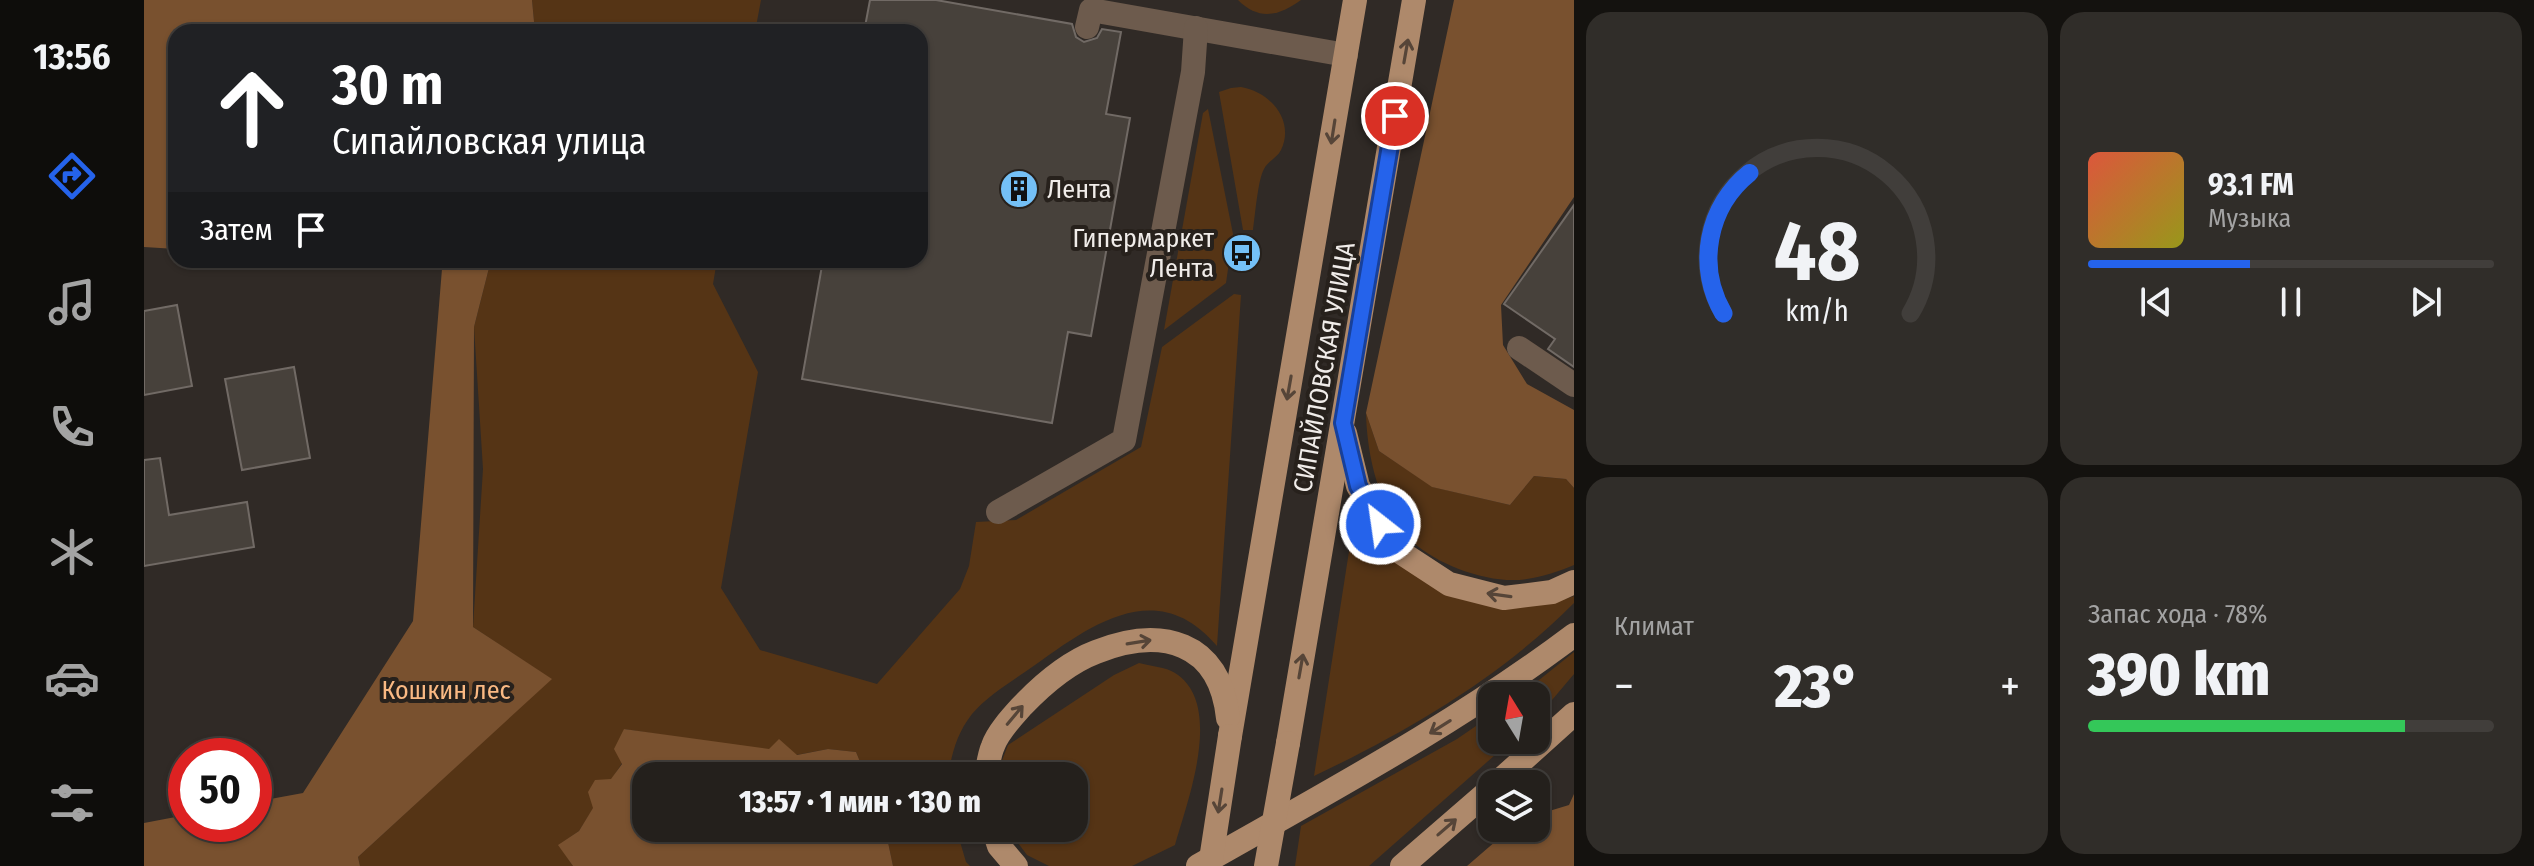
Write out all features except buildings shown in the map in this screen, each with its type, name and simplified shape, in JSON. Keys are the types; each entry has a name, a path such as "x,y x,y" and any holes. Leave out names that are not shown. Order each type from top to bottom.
{"main road":[{"name":"СИПАЙЛОВСКАЯ УЛИЦА","path":"1210,866 1355,0"},
{"name":"СИПАЙЛОВСКАЯ УЛИЦА","path":"1266,866 1414,0"},
{"path":"1343,423 1358,486 1397,550 1449,584 1504,598 1552,592 1574,582"},
{"path":"1198,866 1404,749 1510,683 1574,635"},
{"path":"989,762 993,744 1015,714 1041,687 1066,668 1096,652 1158,639 1181,644 1204,659 1219,680 1227,705 1230,736"},
{"path":"1512,770 1574,714"},
{"path":"1402,866 1478,800"},
{"path":"998,842 1016,866"}],"lane":[{"path":"1087,27 1091,10 1346,55"},
{"path":"998,512 1124,440 1193,72 1196,28"},
{"path":"1519,348 1574,385"}],"shaded area":[{"path":"532,0 761,0 756,24 534,24"},
{"path":"1238,0 1301,0 1285,10 1269,14 1254,11"},
{"path":"1241,87 1271,101 1285,129 1281,150 1262,174 1253,230 1243,230 1219,92"},
{"path":"1208,109 1233,234 1226,283 1164,330 1203,113"},
{"path":"489,268 716,268 713,284 758,372 721,588 760,650 877,684 960,589 969,566 976,522 1016,520 1141,447 1162,347 1234,294 1241,295 1217,646 1195,625 1172,614 1149,610 1125,614 1102,623 1057,650 979,707 959,736 951,762 860,762 856,752 828,749 796,755 624,729 622,763 579,831 559,845 573,866 360,866 358,857 551,679 473,627 483,469 474,327"},
{"path":"1366,413 1379,451 1433,487 1510,505 1534,476 1566,479 1574,488 1574,565 1533,578 1498,579 1451,566 1424,551 1401,530 1383,499 1372,465"},
{"path":"1357,500 1400,564 1552,603 1574,596 1574,603 1546,630 1484,679 1384,741 1314,776"},
{"path":"1574,652 1574,674 1550,702 1550,682 1536,682"},
{"path":"1139,663 1163,668 1175,673 1190,688 1198,707 1198,754 1175,845 1132,866 1049,866 1027,855 1017,842 1088,842 1088,762 1001,762 1008,745 1114,675"},
{"path":"1478,725 1478,754 1496,754 1369,866 1295,866 1301,826"},
{"path":"888,842 960,842 970,866 893,866"}],"green space":[{"path":"144,0 532,0 534,24 168,24 168,248 144,247"},
{"path":"1454,0 1574,0 1574,197 1501,305 1503,345 1527,384 1574,410 1574,488 1566,479 1534,476 1510,505 1432,487 1379,451 1366,413"},
{"name":"Кошкин лес","path":"429,268 489,268 474,327 473,627 552,679 358,857 360,866 144,866 144,823 168,818 168,842 272,842 272,799 303,793 413,621 442,269"},
{"path":"624,729 769,749 779,739 797,755 828,749 856,752 860,762 632,762 632,842 888,842 893,866 573,866 558,845 579,831 593,808 588,792 595,780 611,779 622,764 614,749"},
{"path":"1574,794 1574,866 1467,866 1495,842 1550,842 1550,811 1569,805"}],"place":[{"name":"Лента","path":"1019,189"},
{"name":"Гипермаркет Лента","path":"1242,253"}],"route":[{"path":"1380,524 1358,486 1343,423 1395,116"}]}
